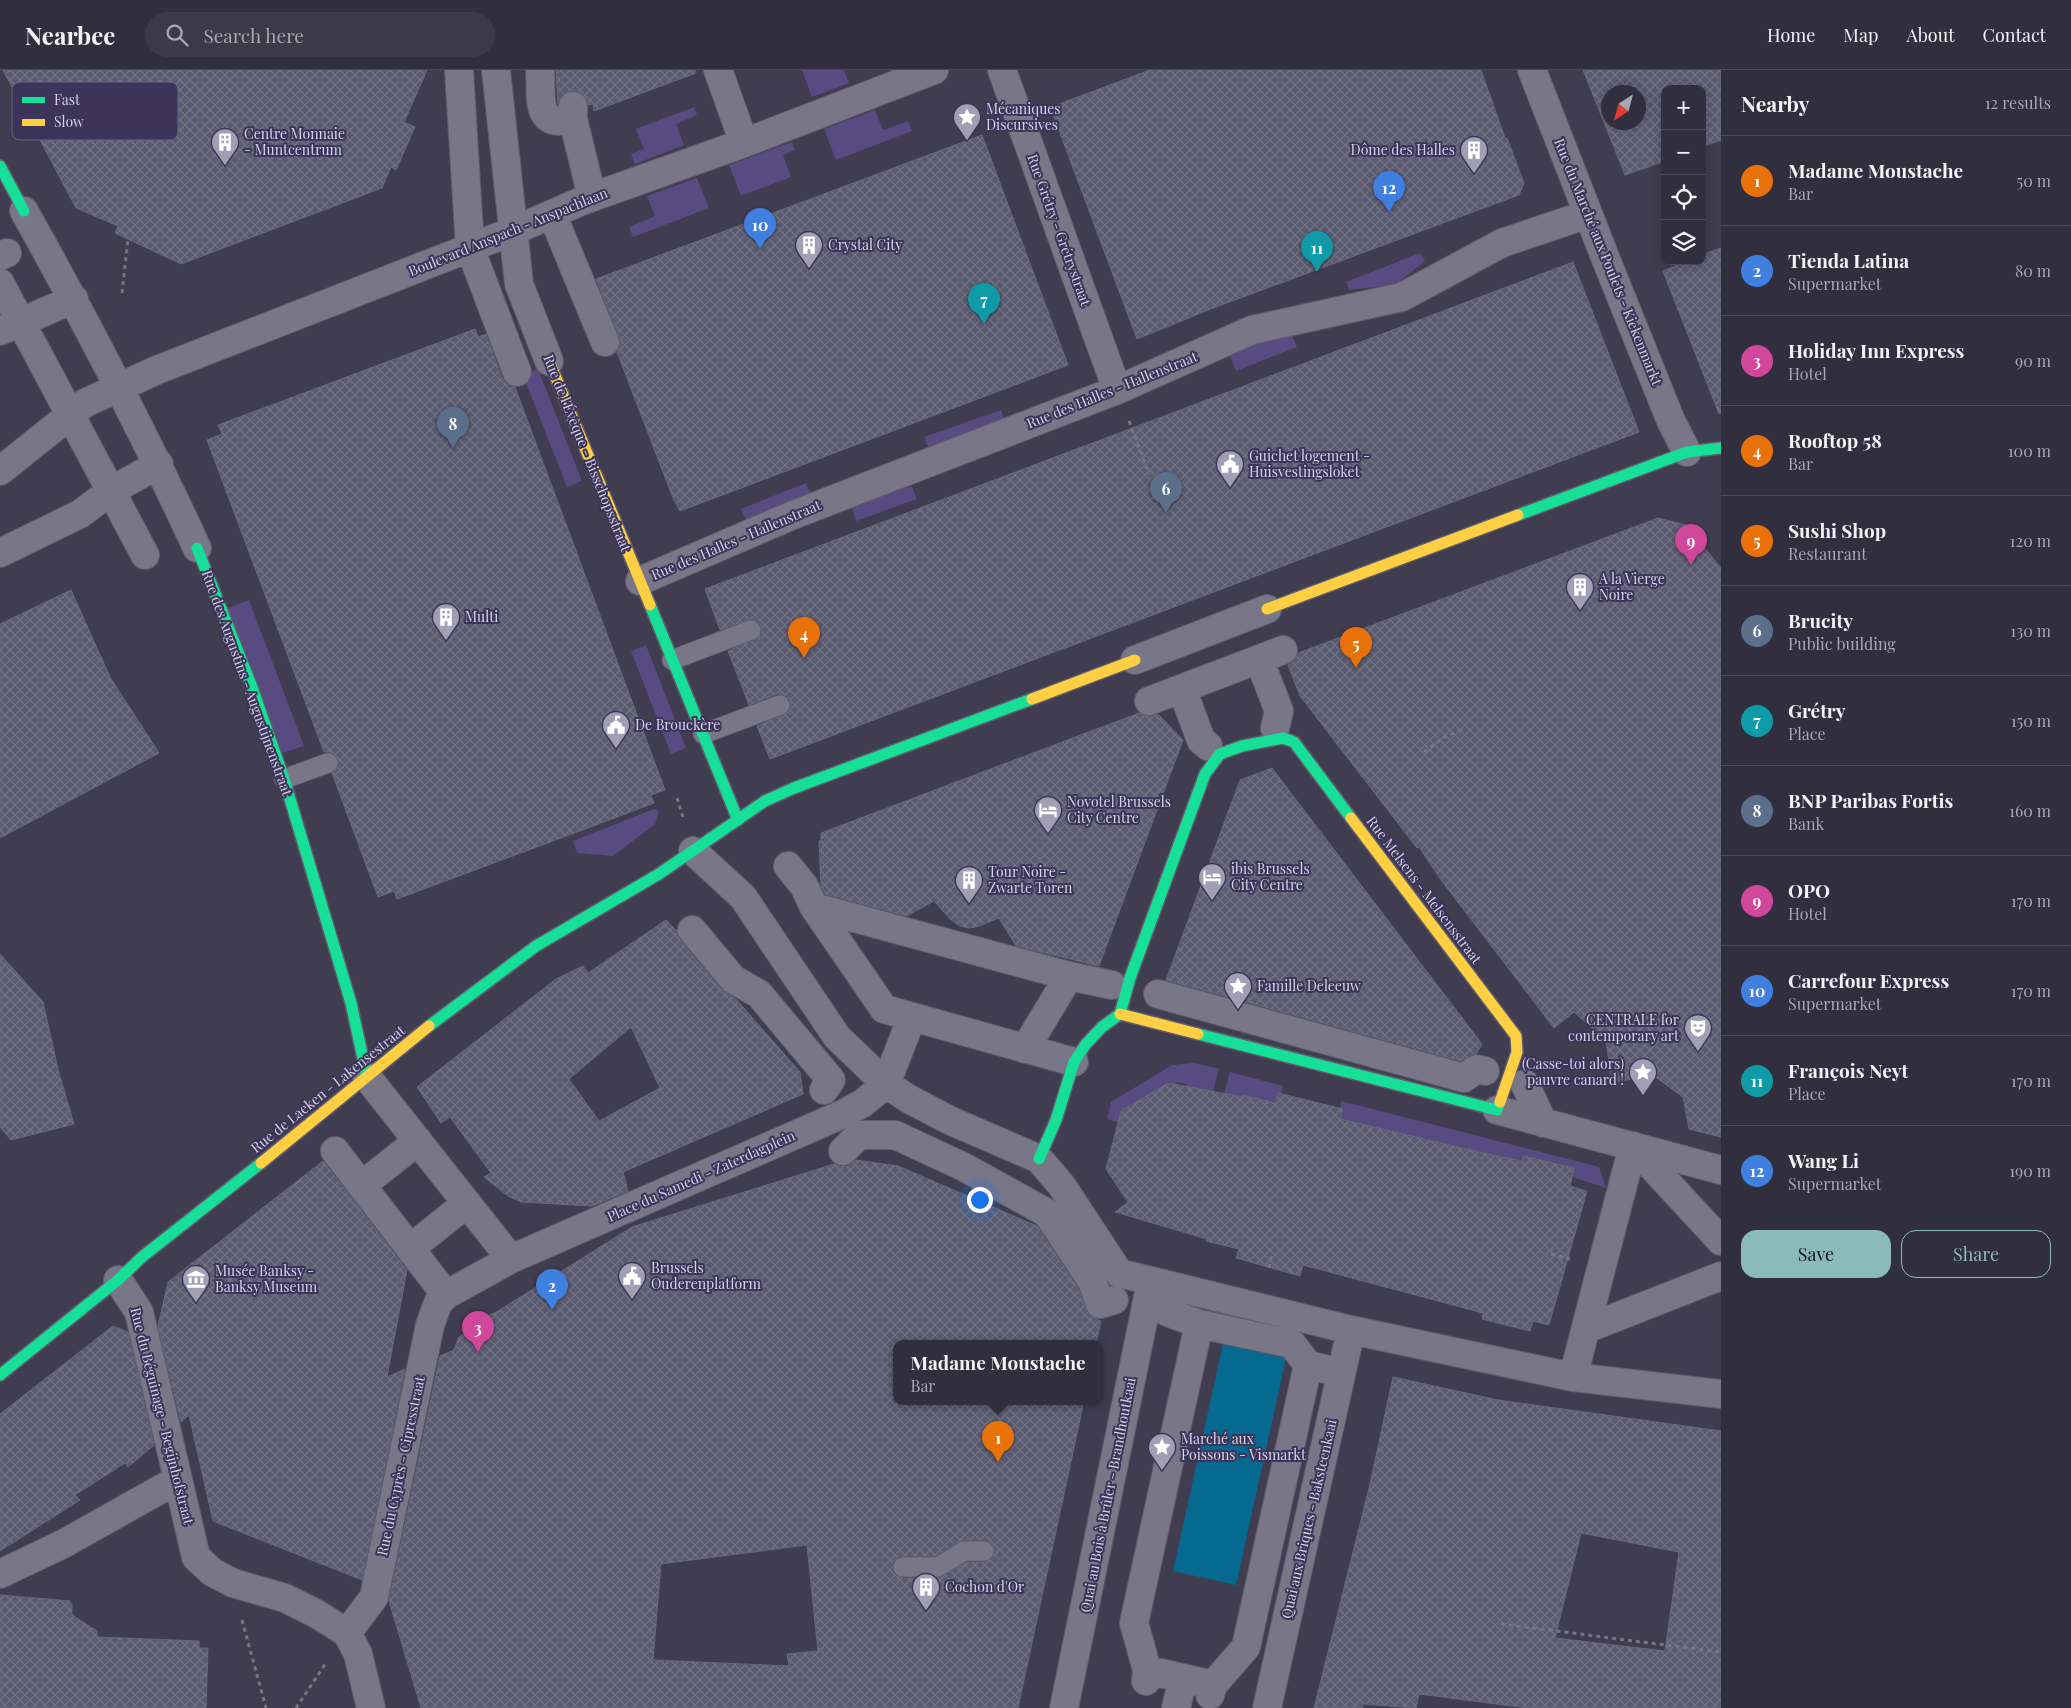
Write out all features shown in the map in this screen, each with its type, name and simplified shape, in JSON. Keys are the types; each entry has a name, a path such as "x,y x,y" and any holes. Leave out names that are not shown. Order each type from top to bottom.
{"street":[{"path":"459,70 470,248 517,372"},
{"name":"Rue de l'Évêque - Bisschopsstraat","path":"496,70 519,284 738,820"},
{"path":"540,70 543,113 549,120 561,122 573,113 592,197"},
{"path":"718,70 744,143"},
{"name":"Rue Grétry - Grétrystraat","path":"1002,70 1117,390"},
{"name":"Rue du Marché aux Poulets - Kiekenmarkt","path":"1532,70 1671,421 1687,452"},
{"name":"Boulevard Anspach - Anspachlaan","path":"0,471 78,409 118,387 157,370 470,248 592,197 744,143 920,73"},
{"path":"0,166 24,211"},
{"name":"Rue des Augustins - Augustijnenstraat","path":"24,211 74,299 158,464 197,548 252,687 284,779 351,1003 367,1077"},
{"path":"552,214 605,342"},
{"name":"Rue des Halles - Hallenstraat","path":"640,581 793,515 1117,390 1252,330 1402,297 1502,243 1588,214"},
{"path":"0,283 10,327 78,409 111,491 145,555"},
{"path":"10,327 74,299"},
{"path":"1135,660 1687,452 1721,448"},
{"path":"0,553 80,514 111,491 158,464"},
{"path":"1149,701 1182,688 1221,660 1271,655 1279,711 1275,728"},
{"name":"Rue de Laeken - Lakensestraat","path":"0,1375 118,1280 142,1257 307,1127 439,1018 536,946 694,851 765,801 794,788 1135,660"},
{"path":"1182,688 1201,740 1208,746"},
{"name":"Rue Melsens - Melsensstraat","path":"1120,1014 1130,978 1205,774 1220,754 1242,746 1283,738 1294,742 1516,1036 1517,1052 1497,1110"},
{"path":"694,851 743,898 837,1037 886,1084 909,1099 949,1120 1039,1159 1062,1186 1119,1273 1351,1330 1573,1376 1721,1394"},
{"path":"788,866 804,886 814,908 884,1009 1074,1062"},
{"path":"814,908 1069,976 1112,985"},
{"path":"692,930 732,979 759,994 831,1080 821,1096"},
{"path":"1025,1048 1069,976"},
{"path":"1158,994 1464,1078 1477,1069 1485,1071"},
{"path":"1039,1159 1056,1120 1074,1062 1086,1044 1102,1027 1120,1014 1497,1110 1721,1170"},
{"path":"886,1084 912,1017"},
{"path":"367,1077 512,1259"},
{"name":"Place du Samedi - Zaterdagplein","path":"446,1295 512,1259 843,1114 863,1103 886,1084"},
{"path":"1525,1084 1542,1123"},
{"path":"851,1137 895,1135 964,1167 1047,1213 1092,1281 1100,1304 1114,1300"},
{"path":"362,1185 418,1141"},
{"path":"1633,1146 1721,1241"},
{"path":"1573,1376 1586,1329 1594,1265 1633,1146"},
{"path":"335,1151 446,1295"},
{"path":"411,1248 467,1203"},
{"path":"1586,1329 1721,1276"},
{"name":"Rue du Béguinage - Begijnhofstraat","path":"118,1280 139,1312 196,1557 219,1576 233,1583 285,1598 317,1614 347,1634"},
{"name":"Quai au Bois à Brûler - Brandhoutkaai","path":"1064,1708 1151,1282"},
{"name":"Rue du Cyprès - Cipresstraat","path":"347,1634 374,1597 430,1325 438,1303 446,1295"},
{"path":"1167,1312 1199,1324 1292,1344 1320,1368 1246,1648 1212,1690 1183,1678 1147,1676 1134,1623 1199,1324"},
{"name":"Quai aux Briques - Baksteenkaai","path":"1267,1708 1351,1330"},
{"path":"0,1574 63,1544 178,1480"},
{"path":"347,1634 358,1654 371,1708"},
{"path":"1176,1708 1183,1678"}],"lane":[{"path":"672,660 750,630"},
{"path":"703,734 780,705"},
{"path":"284,779 328,763"},
{"path":"903,1567 938,1567 964,1551 984,1551"}],"path":[{"path":"122,293 128,239"},
{"path":"1117,390 1150,474"},
{"path":"1424,752 1444,736 1464,729"},
{"path":"1551,1254 1561,1256"},
{"path":"1269,1268 1272,1255"},
{"path":"240,1612 266,1708"},
{"path":"1501,1624 1721,1652"},
{"path":"296,1708 347,1634"}],"shaded area":[{"path":"802,70 844,70 849,83 812,97"},
{"path":"694,107 697,115 676,124 684,145 635,164 631,154 644,149 636,129"},
{"path":"875,110 883,130 908,121 912,131 836,160 824,129"},
{"path":"792,142 795,150 783,155 791,177 741,196 729,165"},
{"path":"697,178 709,208 633,237 629,227 655,216 647,196"},
{"path":"1420,253 1425,261 1395,285 1349,290 1346,282"},
{"path":"1292,336 1297,347 1236,371 1230,356 1255,341"},
{"path":"538,369 582,481 567,487 523,375"},
{"path":"1001,410 1004,419 929,449 924,437"},
{"path":"806,483 811,495 747,522 741,509"},
{"path":"912,487 917,499 856,521 851,505 874,490"},
{"path":"249,600 304,746 282,753 228,608"},
{"path":"646,645 686,748 671,754 631,651"},
{"path":"654,809 659,812 655,824 613,856 577,853 573,841"},
{"path":"1194,1063 1219,1069 1212,1095 1186,1089 1187,1084 1176,1082 1175,1087 1126,1114 1121,1112 1118,1122 1107,1119 1111,1102 1172,1065"},
{"path":"1230,1072 1283,1086 1281,1094 1278,1093 1275,1103 1271,1102 1270,1104 1251,1100 1251,1097 1244,1095 1243,1097 1223,1097"},
{"path":"1341,1101 1599,1167 1606,1188 1572,1177 1574,1168 1560,1164 1559,1168 1537,1162 1538,1159 1524,1156 1521,1166 1503,1157 1492,1155 1491,1159 1471,1150 1430,1140 1428,1145 1340,1119 1343,1109 1340,1108"}],"water":[{"path":"1223,1344 1286,1358 1236,1585 1173,1571"}],"building":[{"name":"Centre Monnaie - Muntcentrum","path":"3,70 427,70 404,122 415,127 396,170 391,167 382,188 181,264 115,233 118,226 76,208 40,140 178,140 178,82 12,82 12,87"},
{"path":"556,70 695,70 696,73 594,111 593,104 588,105 586,98 581,93 573,90 565,93 560,98 558,104"},
{"path":"1150,70 1481,70 1505,138 1507,138 1524,183 1519,195 1216,307 1137,339 1054,117 1059,104"},
{"path":"1583,70 1721,70 1721,140 1706,146 1706,85 1661,85 1661,162 1625,175 1607,130 1646,130 1646,85 1601,85 1601,115"},
{"path":"982,135 1068,365 680,511 673,498 617,352 620,345 619,336 596,279"},
{"path":"1721,248 1721,413 1719,414 1663,271 1677,265 1706,265 1706,254"},
{"path":"1573,262 1639,432 770,759 757,726 788,712 791,707 790,701 787,696 777,694 749,705 728,651 759,637 762,631 761,626 758,621 752,619 720,630 705,589"},
{"name":"Multi","path":"475,329 478,337 486,334 502,378 507,384 515,387 665,790 651,795 654,803 612,819 397,899 394,891 378,897 332,773 339,765 338,759 330,752 324,752 207,440 222,434 218,425"},
{"path":"1658,518 1686,525 1721,568 1721,1137 1689,1129 1683,1097 1654,1076 1612,1082 1606,1041 1574,1012 1554,1028 1441,880 1419,847 1417,848 1300,696 1288,665 1295,660 1298,653"},
{"path":"71,590 110,677 159,753 0,838 0,624"},
{"path":"1139,713 1147,716 1158,714 1183,740 1099,966 1016,946 999,918 976,927 968,928 960,926 951,920 934,901 907,916 825,894 821,886 819,841 821,841 821,833"},
{"path":"1272,768 1482,1044 1476,1054 1461,1061 1166,980 1240,780"},
{"path":"666,920 677,931 680,940 721,989 736,999 800,1072 803,1094 623,1172 628,1191 592,1206 521,1202 508,1196 484,1177 491,1173 450,1117 441,1123 417,1087 556,979 583,966 588,973","holes":["631,1027 660,1088 599,1121 569,1079"]},
{"path":"0,954 43,1002 59,1073 74,1124 11,1140 0,1127"},
{"path":"1168,1083 1243,1097 1243,1095 1275,1103 1278,1093 1343,1109 1340,1119 1492,1155 1522,1161 1524,1156 1574,1168 1570,1186 1587,1191 1549,1325 1533,1321 1530,1331 1482,1319 1483,1313 1303,1265 1300,1276 1236,1258 1239,1249 1206,1241 1207,1239 1115,1212 1128,1202 1106,1169 1121,1111"},
{"path":"856,1160 898,1166 1037,1226 1078,1288 1089,1315 1101,1321 1097,1340 893,1340 893,1405 1083,1405 1018,1708 421,1708 389,1601 440,1356 454,1350 459,1337 474,1326 474,1321 495,1313 632,1227 834,1164 848,1166","holes":["964,1540 990,1542 995,1551 993,1557 984,1562 967,1562 939,1578 903,1578 893,1572 893,1562 898,1557 935,1556","807,1545 818,1651 787,1654 789,1666 653,1660 661,1564"]},
{"path":"323,1161 407,1270 387,1377 405,1369 362,1580 213,1521 189,1415 181,1422 158,1326 168,1282"},
{"path":"113,1326 128,1332 154,1445 128,1467 125,1463 75,1495 80,1500 0,1551 0,1414"},
{"path":"1393,1377 1498,1400 1721,1431 1721,1708 1527,1708 1419,1694 1416,1708 1363,1704 1362,1708 1314,1708 1370,1484","holes":["1581,1533 1679,1552 1665,1651 1555,1638"]},
{"path":"0,1595 70,1601 70,1604 72,1604 72,1615 97,1631 97,1637 199,1641 199,1648 208,1648 206,1708 0,1708"}],"traffic: fast":[{"path":"0,166 24,211"},
{"path":"1518,515 1687,452 1721,448"},
{"path":"197,548 252,687 284,779 351,1003 367,1077"},
{"path":"650,605 738,820"},
{"path":"429,1026 536,946 659,874 765,801 794,788 1032,699"},
{"path":"1039,1159 1056,1120 1074,1062 1086,1044 1102,1027 1120,1014 1130,978 1205,774 1220,754 1242,746 1283,738 1294,742 1351,818"},
{"path":"1198,1034 1497,1110 1500,1102"},
{"path":"0,1375 118,1280 142,1257 261,1163"}],"traffic: slow":[{"path":"549,361 650,605"},
{"path":"1267,609 1518,515"},
{"path":"1032,699 1135,660"},
{"path":"1351,818 1516,1036 1517,1052 1500,1102"},
{"path":"1120,1014 1198,1034"},
{"path":"261,1163 429,1026"}],"place":[{"name":"Mécaniques Discursives","path":"967,141"},
{"name":"Centre Monnaie - Muntcentrum","path":"225,166"},
{"name":"Dôme des Halles","path":"1474,174"},
{"name":"Wang Li","path":"1389,212"},
{"name":"Carrefour Express","path":"760,249"},
{"name":"Crystal City","path":"809,269"},
{"name":"François Neyt","path":"1317,272"},
{"name":"Grétry","path":"984,324"},
{"name":"BNP Paribas Fortis","path":"453,448"},
{"name":"Guichet logement - Huisvestingsloket","path":"1230,488"},
{"name":"Brucity","path":"1166,513"},
{"name":"OPO","path":"1691,565"},
{"name":"A la Vierge Noire","path":"1580,611"},
{"name":"Multi","path":"446,641"},
{"name":"Rooftop 58","path":"804,658"},
{"name":"Sushi Shop","path":"1356,668"},
{"name":"De Brouckère","path":"616,749"},
{"name":"Novotel Brussels City Centre","path":"1048,834"},
{"name":"ibis Brussels City Centre","path":"1212,901"},
{"name":"Tour Noire - Zwarte Toren","path":"969,904"},
{"name":"Famille Deleeuw","path":"1238,1010"},
{"name":"CENTRALE for contemporary art","path":"1698,1052"},
{"name":"(Casse-toi alors) pauvre canard !","path":"1643,1096"},
{"name":"Brussels Ouderenplatform","path":"632,1300"},
{"name":"Musée Banksy - Banksy Museum","path":"196,1303"},
{"name":"Tienda Latina","path":"552,1310"},
{"name":"Holiday Inn Express","path":"478,1352"},
{"name":"Madame Moustache","path":"998,1462"},
{"name":"Marché aux Poissons - Vismarkt","path":"1162,1471"},
{"name":"Cochon d'Or","path":"926,1611"}]}
